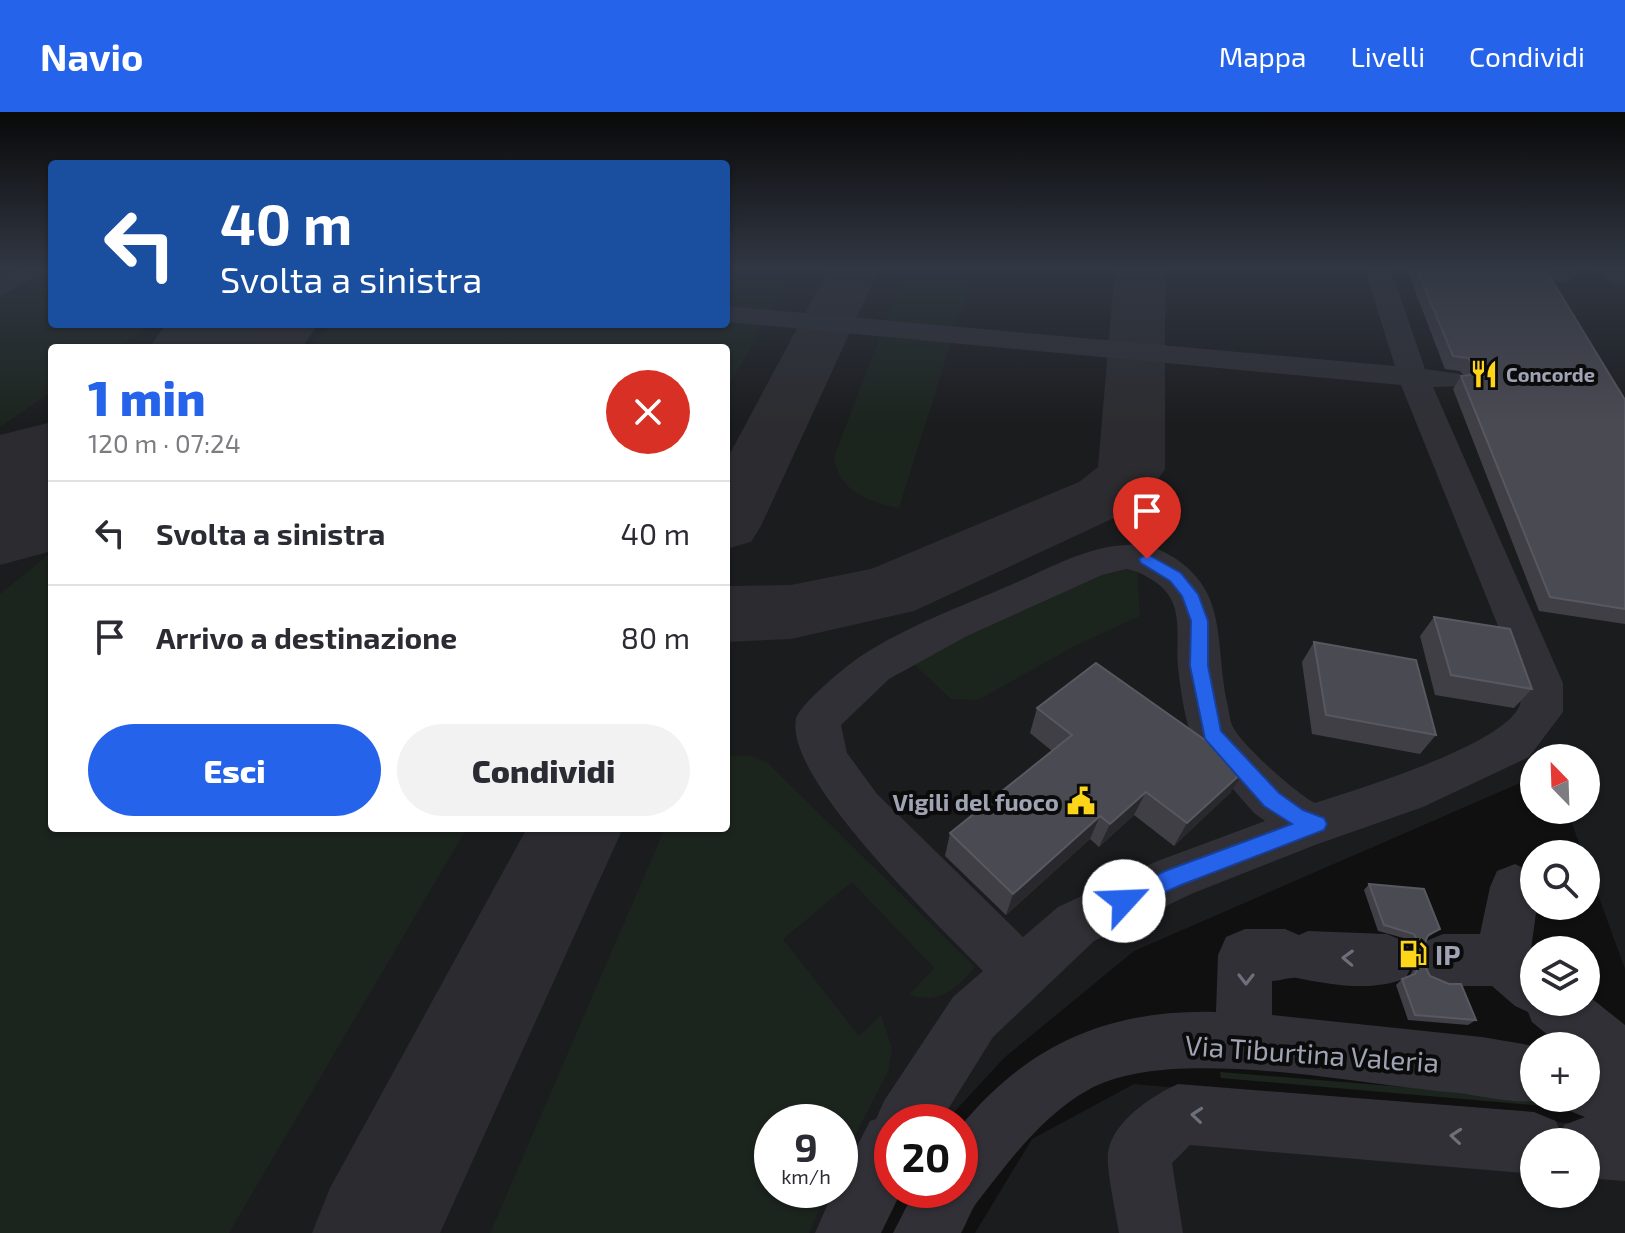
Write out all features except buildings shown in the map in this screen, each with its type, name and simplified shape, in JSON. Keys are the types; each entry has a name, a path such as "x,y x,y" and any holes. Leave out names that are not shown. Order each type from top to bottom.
{"street":[{"path":"785,319 1431,378"},
{"path":"917,1104 973,1017 1076,924 1173,878 1406,793 1513,744 1541,712 1542,683 1431,378 1402,319"},
{"path":"1021,973 860,808 826,759 820,739 818,720 842,695 874,668 953,626 1091,565 1126,557 1147,559 1162,566 1190,594 1199,621 1199,666 1212,734 1271,799 1296,817 1316,824"},
{"path":"1443,960 1518,974 1515,887"},
{"path":"1243,1042 1245,955 1387,960"},
{"path":"1569,1016 1625,1062"},
{"name":"Via Tiburtina Valeria","path":"978,1152 998,1126 1041,1087 1087,1059 1142,1044 1243,1042 1520,1071"},
{"path":"1600,1064 1625,1062"},
{"path":"1600,1091 1625,1097"},
{"path":"1151,1233 1139,1152 1178,1114 1520,1142"},
{"path":"1600,1148 1625,1150"},
{"path":"847,1233 874,1179"},
{"path":"925,1233 940,1208"}],"shaded area":[{"path":"0,319 48,319 48,328 730,328 730,319 1625,319 1625,969 1600,900 1600,840 1578,840 1572,824 1600,824 1600,744 1520,744 1520,783 1134,951 1004,1058 962,1104 874,1104 874,1208 887,1208 879,1233 0,1233"},
{"path":"0,319 48,319 48,328 148,328 124,344 48,344 48,395 0,427"},
{"path":"886,319 959,319 899,508 866,498 848,486 837,469 834,457"},
{"path":"730,320 761,325 758,336 730,383 730,344 310,344 329,328 730,328"},
{"path":"48,555 48,832 465,832 229,1233 0,1233 0,594"},
{"path":"1137,565 1140,616 1075,646 978,700 951,699 906,657 1103,568"},
{"path":"730,756 751,756 768,763 975,967 946,993 929,998 909,995 934,968 852,882 783,939 859,1036 881,1015 892,1048 888,1072 858,1130 858,1104 754,1104 754,1208 820,1208 809,1233 490,1233 663,832 730,832"},
{"path":"1220,1072 1520,1096 1520,1104 1221,1078"},
{"path":"1134,1084 1625,1128 1625,1233 975,1233 1032,1139"}],"taxiway":[{"path":"730,518 829,319"},
{"path":"730,614 791,612 887,592 1103,497 1122,482 1132,469 1138,319"},
{"path":"375,1233 574,832"}],"runway":[{"path":"224,344 246,328"},
{"path":"0,510 48,475"}],"place":[{"name":"Concorde","path":"1484,374"},
{"name":"Vigili del fuoco","path":"1081,801"},
{"name":"IP","path":"1413,954"}],"route":[{"path":"1124,901 1173,878 1316,824 1296,817 1271,799 1212,734 1199,666 1199,621 1190,594 1162,566 1147,559"}]}
